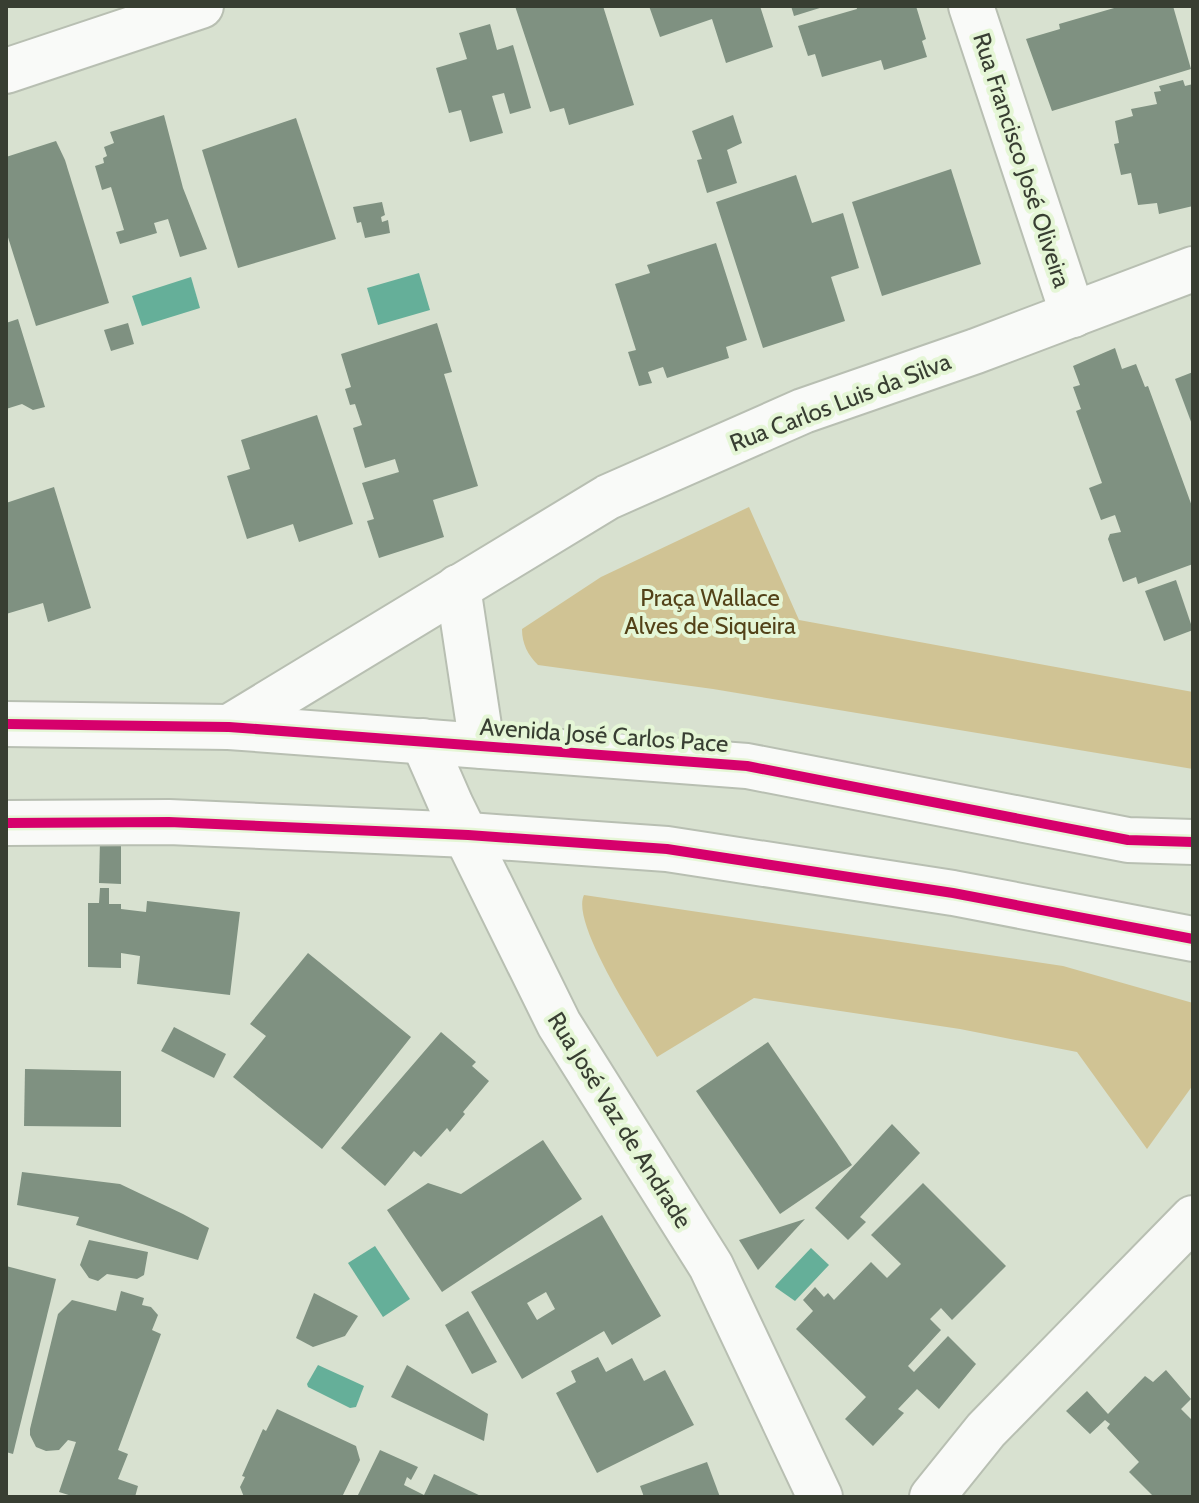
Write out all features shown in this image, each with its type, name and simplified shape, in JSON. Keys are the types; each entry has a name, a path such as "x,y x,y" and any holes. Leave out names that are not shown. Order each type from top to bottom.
{"street":[{"path":"6,71 201,6"},
{"name":"Rua Francisco José Oliveira","path":"971,6 1073,315"},
{"name":"Rua Carlos Luis da Silva","path":"229,727 608,497 803,411 976,351 1193,269"},
{"path":"458,587 482,746"},
{"name":"Avenida José Carlos Pace","path":"6,724 229,727 747,766 1128,840 1193,842"},
{"name":"Rua José Vaz de Andrade","path":"423,741 559,1024 711,1266 820,1497"},
{"path":"6,823 169,822 468,835 667,849 953,893 1193,939"},
{"path":"932,1497 986,1430 1192,1221"}],"green space":[{"name":"Praça Wallace Alves de Siqueira","path":"749,507 799,620 1193,692 1193,769 713,689 538,665 531,657 524,644 522,629 601,577"},
{"path":"584,895 1063,966 1193,1003 1193,1085 1147,1149 1077,1052 960,1029 754,998 657,1057 596,951 582,909"}],"water":[{"path":"419,273 430,310 378,325 367,288"},
{"path":"191,277 200,308 142,326 132,296"},
{"path":"375,1246 410,1299 383,1317 348,1263"},
{"path":"811,1248 829,1265 795,1301 775,1287"},
{"path":"318,1365 364,1386 356,1407 350,1408 308,1387"}],"building":[{"path":"515,6 603,6 634,105 569,125 564,108 550,112"},
{"path":"649,6 760,6 773,47 726,63 712,19 660,37"},
{"path":"791,6 823,6 823,7 794,16"},
{"path":"856,6 916,6 926,39 922,41 927,57 884,70 881,60 822,77 815,54 808,56 798,26 857,9"},
{"path":"1121,6 1173,6 1191,69 1052,111 1026,39 1060,29 1059,24"},
{"path":"490,24 497,50 513,45 531,108 510,114 504,93 492,96 503,133 470,142 461,110 449,113 436,68 467,59 459,33"},
{"path":"1183,80 1185,86 1193,84 1193,206 1159,214 1157,203 1138,205 1131,173 1121,175 1114,144 1119,143 1115,121 1133,116 1131,109 1157,104 1154,92 1161,91 1159,86"},
{"path":"164,115 183,188 207,249 180,257 168,219 154,223 157,233 120,244 116,232 124,230 111,187 102,190 95,166 104,163 103,158 107,156 104,147 114,143 110,132"},
{"path":"733,115 742,143 727,150 737,183 707,193 697,160 702,159 692,131"},
{"path":"296,118 336,239 238,268 202,150"},
{"path":"56,141 65,160 109,303 36,326 6,231 6,157"},
{"path":"951,169 981,264 882,296 852,202"},
{"path":"796,175 812,223 843,213 859,268 831,277 845,321 763,348 716,202"},
{"path":"382,202 385,215 381,217 382,222 388,220 390,233 365,238 353,207"},
{"path":"716,243 747,340 726,347 729,358 667,378 663,367 648,372 652,383 639,386 628,352 636,350 615,284 650,273 647,265"},
{"path":"18,319 45,407 33,410 22,404 6,409 6,323"},
{"path":"128,323 134,344 111,351 104,330"},
{"path":"437,323 452,372 444,374 478,486 433,500 444,537 379,558 367,521 374,519 362,483 399,472 395,459 365,468 353,428 362,425 355,404 350,405 345,389 351,387 341,354"},
{"path":"1115,348 1122,369 1136,364 1145,387 1148,386 1193,509 1193,564 1138,584 1136,577 1123,582 1108,539 1110,534 1121,532 1115,515 1101,520 1089,488 1102,483 1076,411 1081,409 1073,387 1080,385 1073,366"},
{"path":"1193,372 1193,427 1175,379"},
{"path":"317,415 353,524 299,542 293,524 247,539 227,476 250,469 241,440"},
{"path":"54,487 91,608 48,622 43,603 6,614 6,503"},
{"path":"1176,580 1193,630 1164,641 1145,591"},
{"path":"100,841 121,841 121,884 99,883"},
{"path":"100,888 109,888 109,904 121,904 121,909 146,912 147,901 240,912 230,995 137,984 140,956 121,953 121,968 88,967 88,903 99,903"},
{"path":"308,953 411,1037 322,1149 233,1077 266,1036 250,1024"},
{"path":"174,1027 226,1054 214,1078 161,1051"},
{"path":"441,1032 476,1062 472,1066 489,1081 450,1132 447,1128 421,1157 414,1151 385,1186 341,1148"},
{"path":"768,1042 852,1165 780,1214 696,1091"},
{"path":"25,1069 121,1071 121,1127 24,1126"},
{"path":"892,1124 920,1153 860,1217 866,1222 848,1240 815,1208"},
{"path":"543,1140 582,1199 442,1292 387,1210 428,1183 461,1194"},
{"path":"22,1172 120,1184 183,1214 209,1228 198,1260 76,1225 79,1217 17,1205"},
{"path":"923,1183 1006,1266 952,1320 941,1308 930,1319 941,1330 908,1366 914,1372 948,1336 976,1364 939,1409 917,1389 898,1409 904,1413 873,1446 845,1419 866,1397 796,1329 813,1311 803,1300 815,1287 824,1297 828,1293 834,1300 871,1262 887,1278 901,1264 871,1235"},
{"path":"602,1215 661,1316 612,1345 604,1331 522,1379 471,1292","holes":["546,1292 555,1309 537,1320 527,1303"]},
{"path":"805,1219 758,1270 739,1240"},
{"path":"89,1240 148,1252 144,1275 137,1279 107,1274 98,1281 89,1278 80,1265"},
{"path":"6,1266 56,1279 13,1454 6,1452"},
{"path":"121,1291 144,1298 142,1305 151,1307 158,1315 152,1330 161,1334 118,1450 128,1454 118,1479 138,1486 135,1497 75,1497 59,1492 76,1442 68,1440 59,1450 46,1451 36,1447 30,1429 58,1314 72,1300 116,1311"},
{"path":"314,1293 358,1316 345,1336 313,1347 296,1338"},
{"path":"468,1311 497,1362 472,1374 445,1325"},
{"path":"598,1357 606,1372 632,1358 644,1381 665,1370 694,1425 597,1473 556,1393 576,1382 571,1371"},
{"path":"407,1365 488,1414 484,1441 391,1397"},
{"path":"1166,1370 1191,1399 1181,1409 1193,1421 1193,1497 1154,1497 1129,1472 1139,1462 1107,1428 1110,1424 1105,1420 1090,1434 1066,1411 1087,1391 1108,1414 1145,1376 1153,1382"},
{"path":"277,1409 356,1446 360,1460 342,1497 244,1497 240,1487 245,1477 242,1476 263,1429 266,1431"},
{"path":"380,1450 418,1467 411,1480 407,1477 404,1485 424,1495 434,1474 483,1497 357,1497"},
{"path":"707,1462 720,1497 644,1497 640,1486"}],"cycle path":[{"path":"6,724 229,727 747,766 1128,840 1193,842"},
{"path":"6,823 169,822 468,835 667,849 953,893 1193,939"}]}
